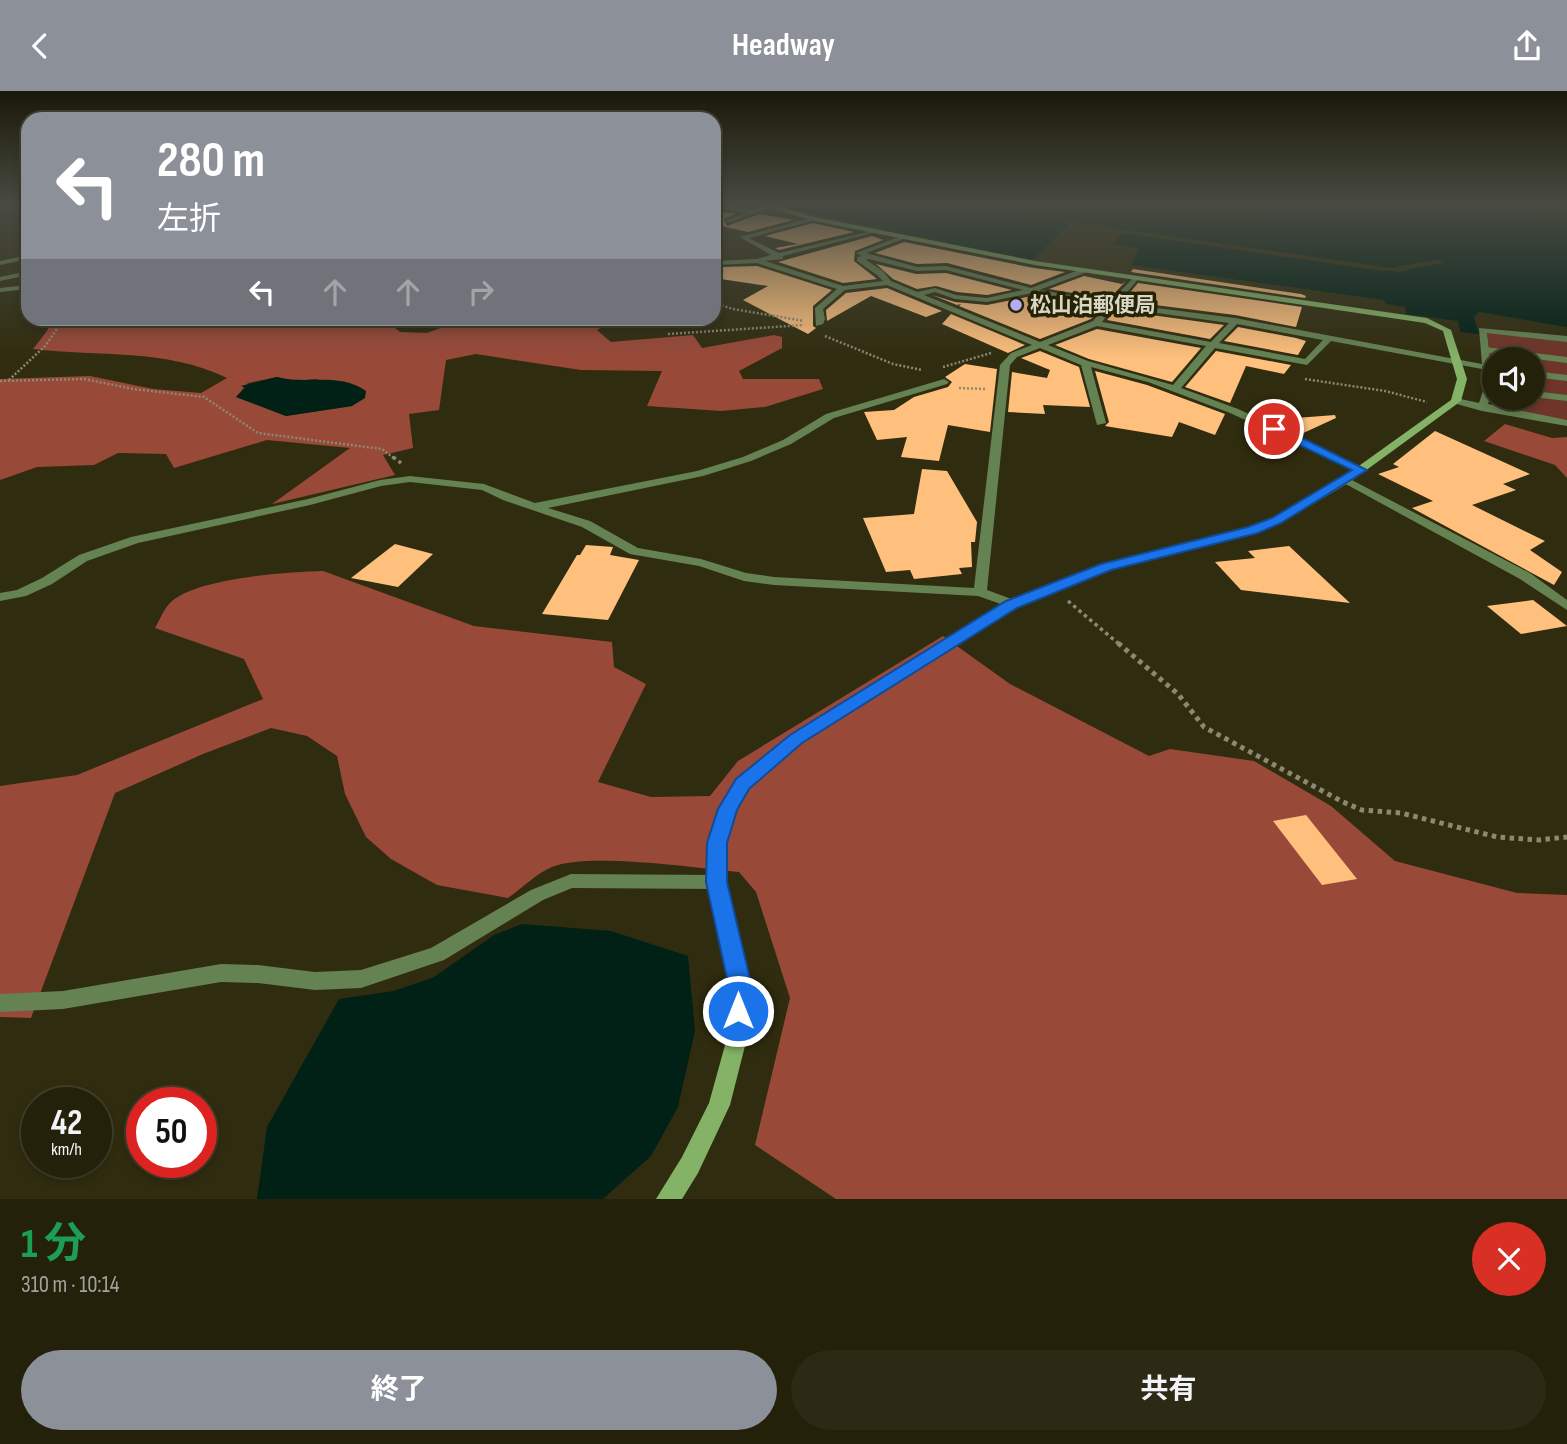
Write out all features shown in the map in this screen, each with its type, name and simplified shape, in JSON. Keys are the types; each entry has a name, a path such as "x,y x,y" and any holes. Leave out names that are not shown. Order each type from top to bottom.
{"main road":[{"path":"668,1199 690,1165 719,1105 737,1038 739,983 717,882 717,843 728,809 743,784 796,739 1012,604 1106,567 1253,530 1277,520 1346,480 1452,404 1462,379 1464,364 1447,330 1427,321 994,256"}],"street":[{"path":"721,263 757,261 779,256 810,270"},
{"path":"866,256 917,269 946,268 1035,289 1057,297 1235,321 1482,367"},
{"path":"869,257 860,259 888,283 1085,363 1175,388 1246,416 1361,470"},
{"path":"0,268 21,260"},
{"path":"757,261 843,288 888,283"},
{"path":"0,268 21,264"},
{"path":"0,268 21,270"},
{"path":"918,294 935,290 955,297 987,300 1035,289 1084,270"},
{"path":"0,279 21,273"},
{"path":"980,592 1004,389 1004,365 1014,355 1096,323 1136,278"},
{"path":"0,290 21,288"},
{"path":"819,324 819,308 843,288"},
{"path":"1175,388 1235,321"},
{"path":"1096,323 1307,362 1329,338"},
{"path":"1485,347 1482,330 1567,339"},
{"path":"1545,357 1567,360"},
{"path":"1085,363 1101,423"},
{"path":"1545,375 1567,378"},
{"path":"533,507 699,474 747,459 786,442 830,416 944,382"},
{"path":"1545,395 1567,398"},
{"path":"1452,404 1482,408"},
{"path":"1493,410 1567,423"},
{"path":"0,597 21,593 47,581 83,558 135,540 310,502 380,483 410,479 484,487 586,524 634,551 701,563 744,577 980,592 1012,604"},
{"path":"1346,480 1525,576 1567,606"},
{"path":"0,1003 63,1000 221,973 258,974 315,981 361,979 437,954 537,895 571,881 717,882"}],"path":[{"path":"721,305 819,324"},
{"path":"668,334 819,324"},
{"path":"819,324 813,328 816,331 854,349 894,364 937,372 944,382 957,388 1004,389"},
{"path":"9,380 45,346 59,326"},
{"path":"937,372 950,362 986,355 1007,345 1016,333"},
{"path":"1307,362 1296,378 1452,404"},
{"path":"0,381 84,379 133,389 204,397 258,433 382,449 408,469 410,479"},
{"path":"1052,586 1178,694 1203,727 1343,802 1362,810 1401,813 1497,837 1539,841 1567,837"}],"shaded area":[{"path":"1011,256 1037,256 1033,260"},
{"path":"1135,256 1283,256 1399,272 1437,260 1391,268 1305,256 1567,256 1567,327 1479,312 1474,317 1479,334 1460,332 1458,321 1406,314 1405,307 1386,304 1384,300 1132,265"},
{"path":"49,326 392,326 400,332 427,333 443,326 604,326 597,330 611,342 693,335 702,348 774,335 782,337 782,348 739,371 743,379 819,379 823,389 765,407 721,411 647,406 662,371 581,370 476,354 446,360 439,410 409,414 413,448 383,455 395,475 272,504 350,448 267,440 174,468 166,454 118,453 94,465 37,467 0,480 0,379 90,376 153,389 201,393 227,378 204,368 156,358 33,349","holes":["277,377 292,381 317,379 352,406 286,416 236,397 248,383"]},
{"path":"1487,332 1567,341 1567,420 1503,410 1545,410 1545,347 1489,347"},
{"path":"277,377 345,382 366,391 365,398 352,406 286,416 236,397 245,388 241,386"},
{"path":"1505,424 1552,438 1567,437 1567,478 1555,465 1484,441"},
{"path":"323,571 474,626 612,642 614,667 646,684 598,782 651,797 710,796 738,761 943,636 1010,684 1149,756 1170,749 1254,761 1331,806 1395,861 1517,893 1567,895 1567,1199 836,1199 755,1145 790,998 756,892 739,872 643,862 590,861 552,867 508,898 437,885 391,859 366,837 345,794 337,756 307,736 271,728 203,754 115,793 31,1018 0,1017 0,786 77,775 263,699 244,659 155,628 169,604 198,588 242,578"},
{"path":"522,924 611,931 688,956 695,1031 678,1107 651,1156 603,1199 257,1199 267,1127 339,999 394,991 434,977 494,935"}],"pier":[{"path":"1277,256 1304,256 1390,268 1437,260 1445,263 1406,271 1382,271"}],"building":[{"path":"801,256 855,256 854,261 877,279 843,283 778,262"},
{"path":"885,256 973,256 1065,272 1031,285 947,263 917,264"},
{"path":"876,264 916,274 946,273 1012,290 987,295 957,292 936,286 917,289 893,279"},
{"path":"757,266 832,290 813,306 813,326 816,328 808,334 743,300 768,286 721,279 723,267"},
{"path":"1133,269 1306,296 1305,298 1131,272"},
{"path":"1084,276 1122,284 1126,281 1109,299 1049,289"},
{"path":"1138,283 1302,307 1296,327 1235,315 1123,301"},
{"path":"887,288 942,311 926,317 871,296 827,321 826,310 846,293"},
{"path":"932,295 955,302 987,305 1032,296 1101,308 1091,319 1040,339 959,306 961,304 957,305"},
{"path":"1115,310 1224,325 1210,339 1107,320"},
{"path":"951,314 1025,345 1008,353 942,324"},
{"path":"1238,327 1306,341 1298,355 1224,341"},
{"path":"1097,329 1201,348 1172,382 1089,359 1055,345"},
{"path":"1040,351 1079,367 1090,407 1043,405 1045,414 1008,412 1012,372 1047,378 1050,370 1021,358"},
{"path":"1216,351 1291,365 1284,374 1246,366 1230,403 1185,387"},
{"path":"965,364 997,369 990,432 948,425 939,461 901,457 907,437 877,440 864,412 894,410 914,397 948,387 952,382 945,377"},
{"path":"1095,371 1147,385 1225,414 1215,435 1179,422 1172,437 1105,426 1109,422"},
{"path":"1335,415 1336,418 1299,435 1269,420"},
{"path":"1435,431 1530,474 1503,484 1516,490 1472,505 1545,541 1530,550 1562,572 1554,585 1412,508 1433,501 1378,474 1399,467 1393,464"},
{"path":"922,469 947,471 977,522 975,542 971,542 972,567 959,568 962,574 914,579 910,570 886,572 863,518 914,514"},
{"path":"395,544 433,554 398,587 351,578"},
{"path":"586,545 613,547 610,555 639,560 608,620 542,614 577,555 580,555"},
{"path":"1289,546 1350,603 1241,590 1215,562 1255,558 1248,551"},
{"path":"1533,600 1567,626 1521,634 1487,606"},
{"path":"1306,815 1357,879 1322,885 1273,821"}],"place":[{"name":"松山泊郵便局","path":"1016,305"}],"route":[{"path":"738,1011 739,983 717,882 717,843 728,809 743,784 796,739 1012,604 1106,567 1253,530 1277,520 1361,470 1274,429"}]}
